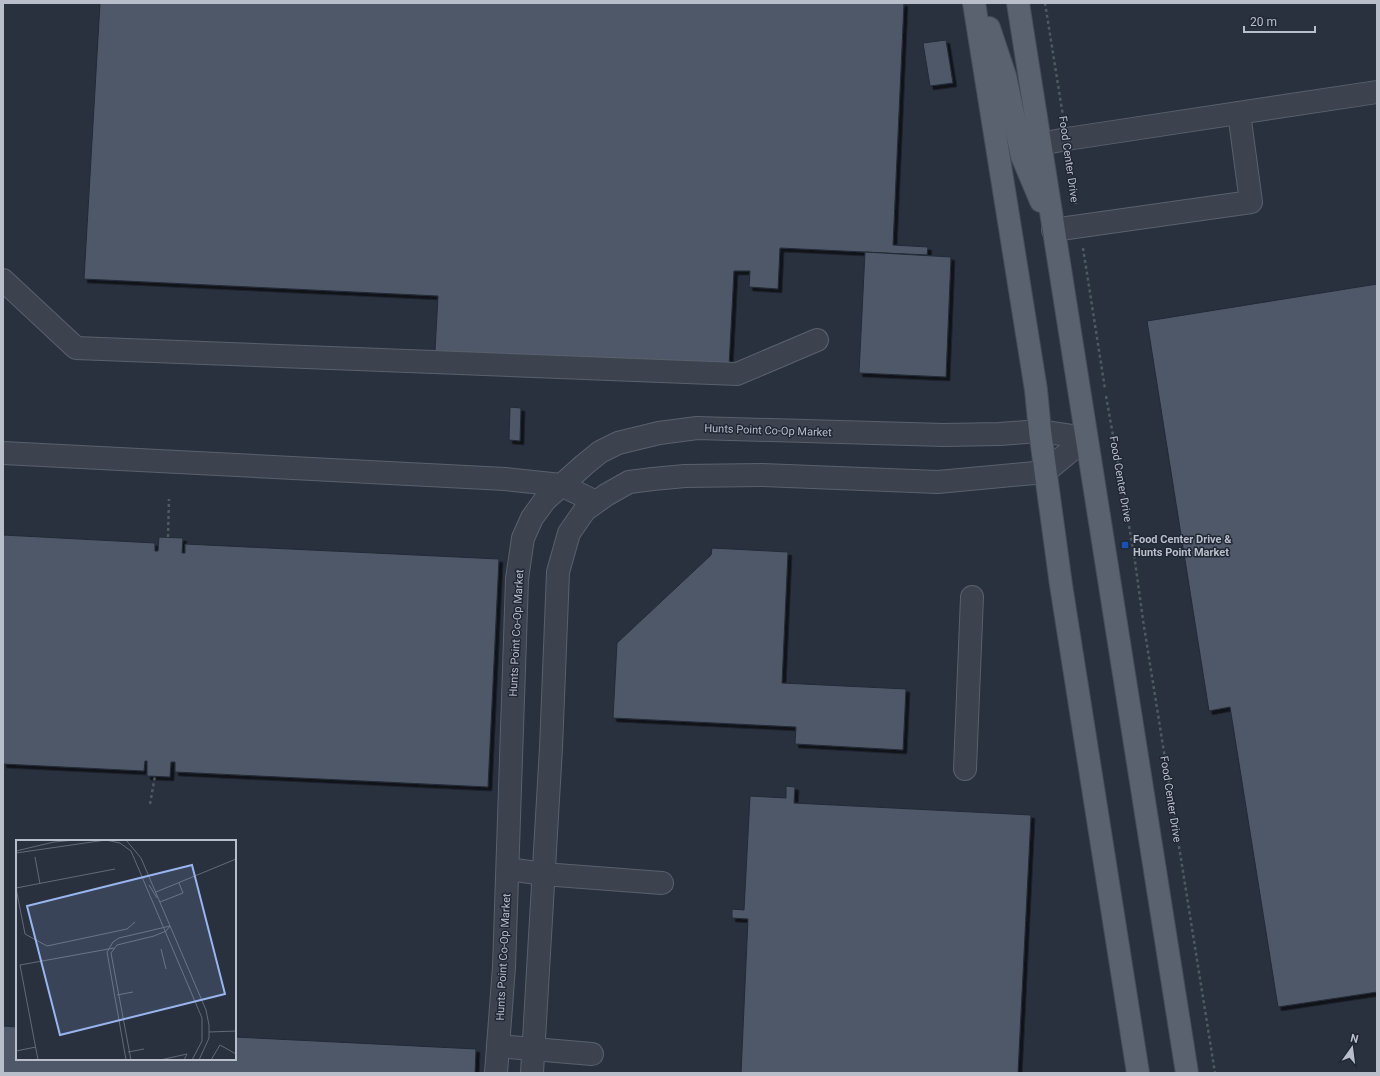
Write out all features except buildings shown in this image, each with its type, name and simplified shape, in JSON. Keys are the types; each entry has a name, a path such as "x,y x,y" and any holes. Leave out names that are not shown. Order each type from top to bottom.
{"main road":[{"path":"974,3 1036,390 1045,472 1097,820 1138,1073"},
{"path":"980,3 1005,76 1022,156 1053,230"},
{"path":"1018,3 1187,1073"}],"street":[{"path":"1040,144 1067,138 1377,92"},
{"path":"1053,230 1251,202 1239,113"},
{"path":"3,280 76,348 737,374 817,340"},
{"name":"Hunts Point Co-Op Market","path":"496,1073 504,966 517,580 523,538 532,518 545,500 600,452 618,443 659,432 697,428 944,435 999,434 1040,431 1086,438"},
{"path":"532,1073 551,748 558,572 569,533 585,510 628,482 679,477 762,474 938,482 1045,472 1086,438"},
{"path":"3,453 505,479 561,485 596,502"},
{"path":"965,769 972,597"},
{"path":"508,868 543,874 662,883"},
{"path":"498,1046 592,1054"}],"path":[{"name":"Food Center Drive","path":"1045,3 1106,397 1134,554 1215,1073"},
{"path":"168,537 169,499"},
{"path":"150,804 155,776"}],"place":[{"name":"Food Center Drive & Hunts Point Market","path":"1125,545"}]}
